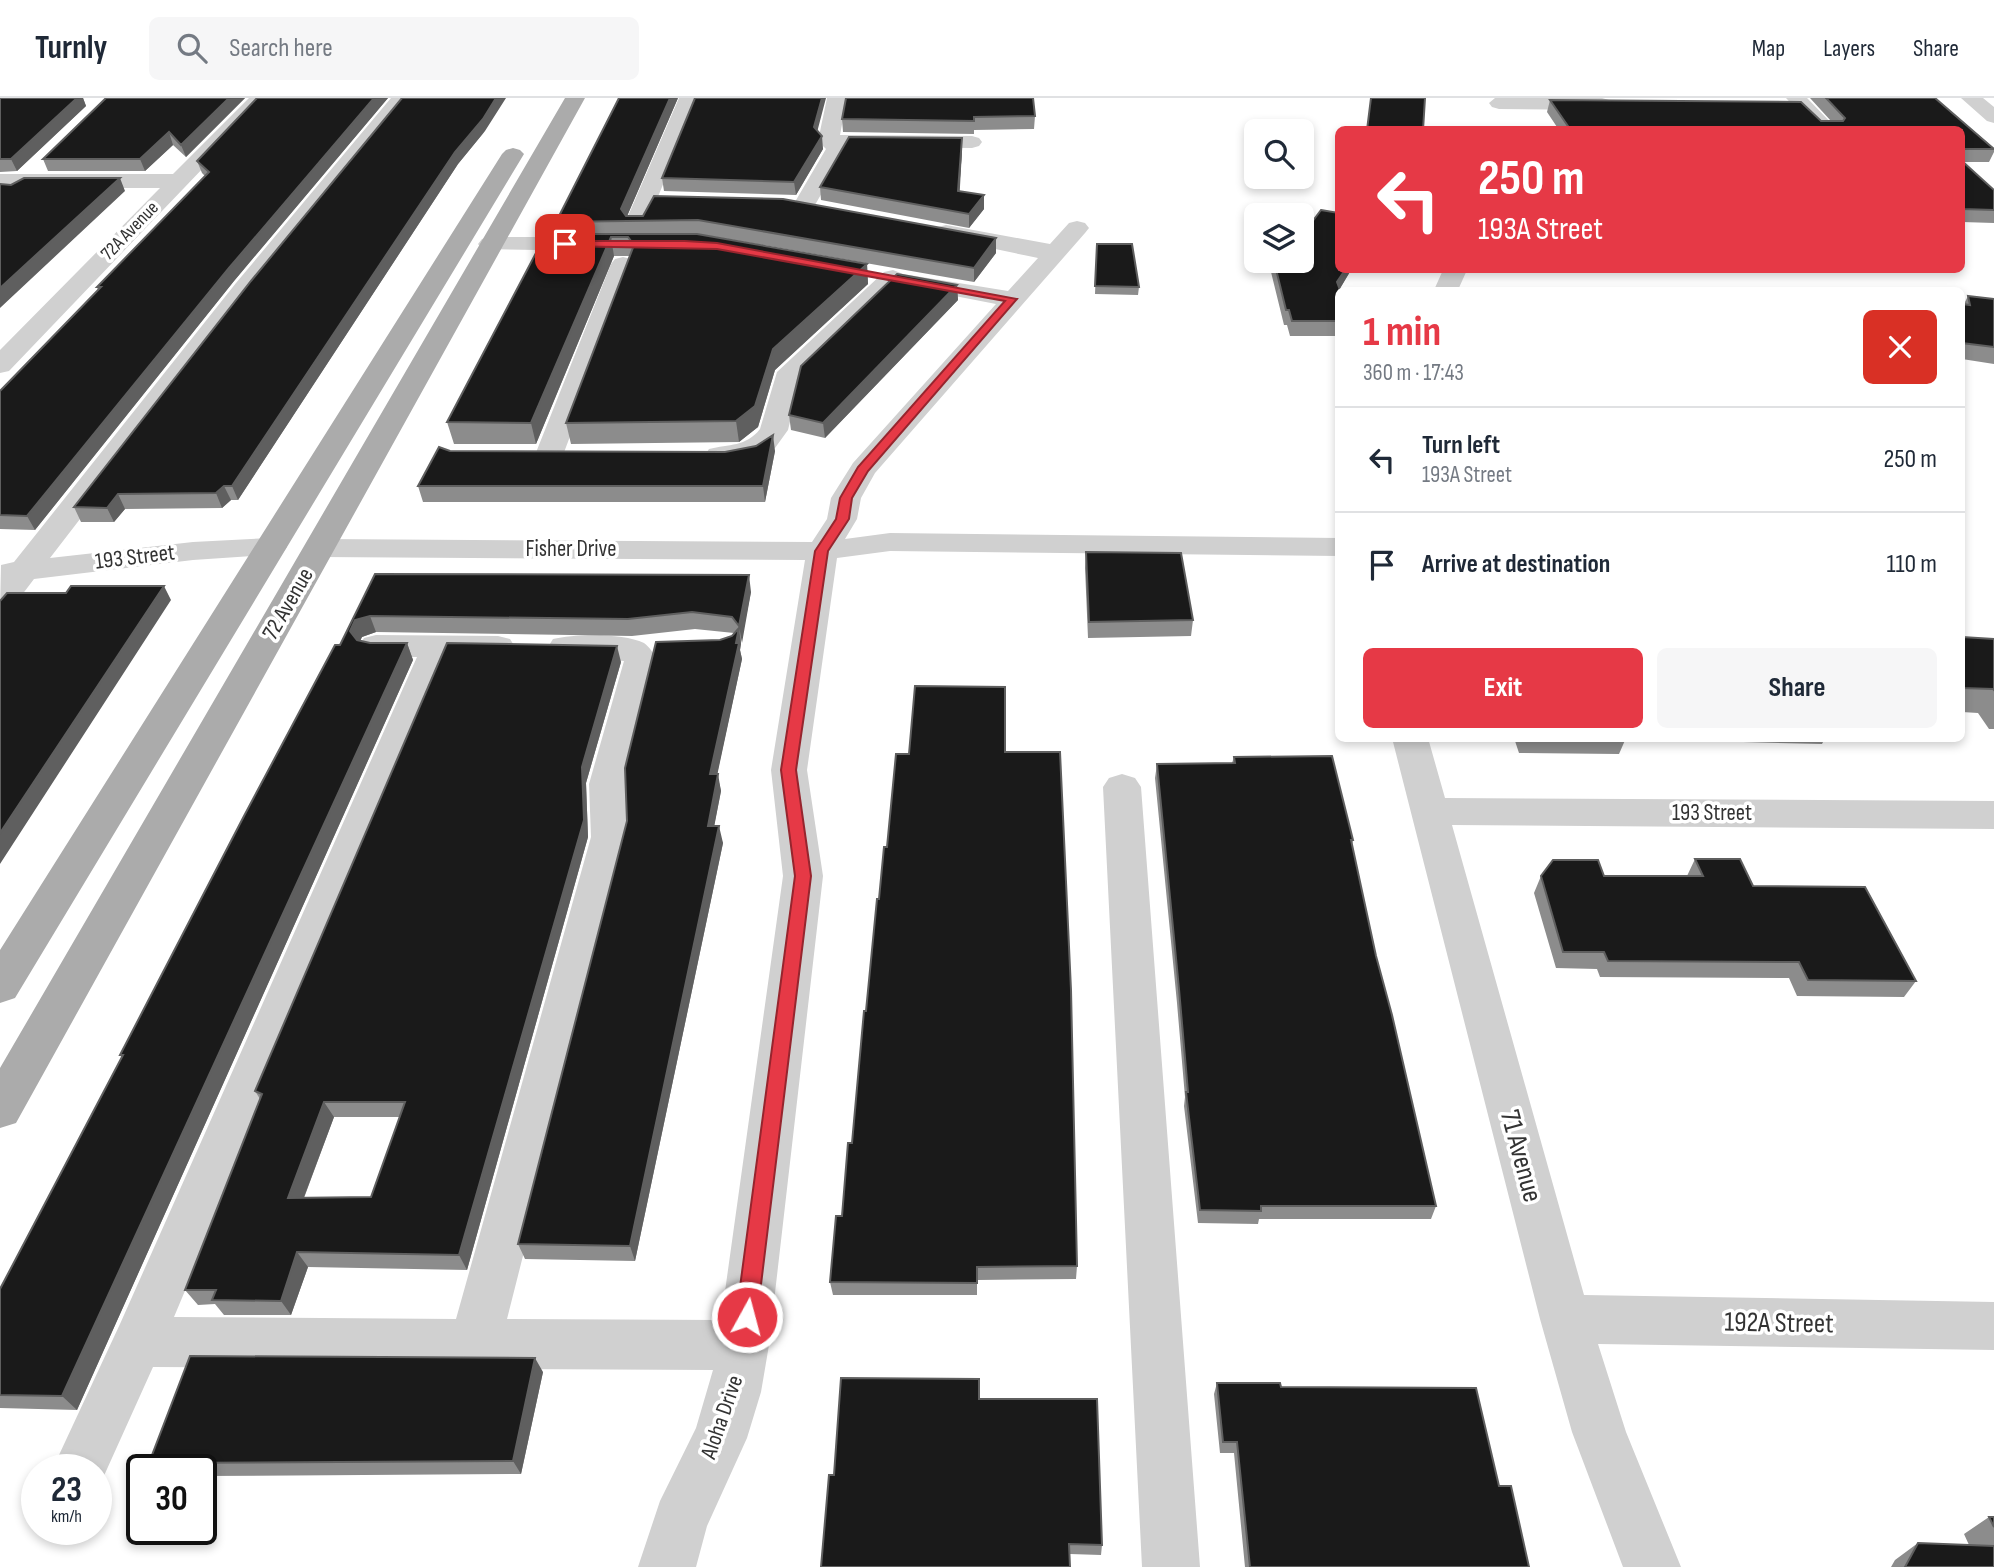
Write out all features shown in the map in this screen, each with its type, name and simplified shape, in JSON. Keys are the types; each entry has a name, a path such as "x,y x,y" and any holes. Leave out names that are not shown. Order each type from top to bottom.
{"main road":[{"name":"72 Avenue","path":"0,1110 575,98"},
{"name":"72 Avenue","path":"0,986 523,137"},
{"path":"320,548 307,528 398,376 398,340"},
{"path":"110,915 144,810 285,568 271,547"}],"street":[{"name":"72A Avenue","path":"0,365 260,98"},
{"path":"0,601 13,572 401,98"},
{"path":"636,223 689,98"},
{"path":"828,141 837,98"},
{"path":"1971,98 1994,117"},
{"path":"1776,105 1799,101 1824,126"},
{"path":"1502,107 1627,104"},
{"path":"828,141 972,142"},
{"path":"828,141 838,147 836,152 794,205 830,211"},
{"path":"0,204 46,159"},
{"path":"0,181 179,181"},
{"path":"646,200 674,200"},
{"path":"923,228 1044,250 1049,253 1049,257"},
{"name":"Aloha Drive","path":"667,1567 680,1521 720,1438 735,1392 743,1345 803,876 789,770 822,551 842,519 846,498 863,469 1077,228"},
{"path":"490,244 652,243"},
{"path":"549,455 623,264"},
{"path":"686,455 748,453 765,442 775,430 787,378 880,275 1012,299"},
{"name":"Fisher Drive","path":"320,548 822,551 890,542 1335,547"},
{"name":"193 Street","path":"13,572 193,551 271,547"},
{"path":"376,646 652,648 641,661 608,784 610,837 475,1343"},
{"path":"86,1454 138,1342 439,646"},
{"name":"71 Avenue","path":"1411,742 1564,1319 1599,1432 1652,1567"},
{"path":"1122,787 1171,1567"},
{"name":"193 Street","path":"1430,811 1994,815"},
{"name":"192A Street","path":"1564,1319 1994,1326"},
{"path":"138,1342 743,1345"}],"building":[{"path":"0,98 77,98 11,159 0,159"},
{"path":"106,98 229,98 181,145 169,132 140,159 43,159"},
{"path":"257,98 374,98 229,268 27,516 0,515 0,391 209,172 197,161"},
{"path":"402,98 496,98 483,119 455,152 232,486 224,486 216,493 118,494 107,508 74,507 251,281"},
{"path":"619,98 670,98 621,209 626,216 643,216 654,196 783,199 996,238 974,268 698,220 556,222"},
{"path":"695,98 822,98 814,127 822,136 794,182 662,178"},
{"path":"846,98 1033,98 1035,116 974,117 974,121 842,119"},
{"path":"1371,98 1425,98 1423,126 1368,126"},
{"path":"1826,98 1935,98 1994,149 1965,149 1965,126 1568,126 1550,100 1801,102 1821,121 1843,121 1845,118"},
{"path":"849,137 962,138 958,191 984,195 969,214 820,187"},
{"path":"1965,164 1994,190 1994,210 1965,209"},
{"path":"24,178 120,178 0,288 0,184 11,185"},
{"path":"1321,210 1335,212 1335,273 1343,273 1337,282 1339,287 1335,287 1335,321 1292,321 1289,310 1286,310 1277,273 1314,273 1314,219"},
{"path":"546,234 697,234 867,264 773,349 755,406 736,421 566,423 634,245 628,237 611,237 531,423 447,422"},
{"path":"1097,244 1132,244 1139,287 1095,286"},
{"path":"897,274 957,285 823,423 789,415 801,366"},
{"path":"1968,296 1994,299 1994,347 1965,343 1965,304 1970,305"},
{"path":"773,435 763,486 418,486 439,447 450,451 725,452 756,446"},
{"path":"1086,552 1181,553 1193,620 1089,622"},
{"path":"375,574 749,575 739,626 732,617 692,612 628,619 370,616 355,620 350,631 357,640 370,643 407,643 62,1396 0,1395 0,1289 244,816 335,645 340,645"},
{"path":"71,586 164,586 0,833 0,601 7,593 66,593"},
{"path":"739,628 736,643 739,643 710,774 718,774 708,826 719,826 630,1246 518,1244 627,821 625,768 656,642 720,640 732,636"},
{"path":"1965,637 1994,639 1993,689 1965,688"},
{"path":"447,643 617,646 582,767 584,820 459,1255 297,1252 281,1301 212,1300 216,1290 185,1290 262,1094 255,1091","holes":["324,1102 405,1102 371,1197 288,1198"]},
{"path":"915,686 1005,687 1005,752 1060,752 1071,990 1077,1266 977,1267 977,1283 830,1282 836,1216 842,1216 848,1143 852,1143 864,1011 884,847 887,847 896,754 909,754"},
{"path":"1332,756 1353,840 1376,956 1436,1206 1261,1206 1261,1211 1200,1210 1186,1092 1157,764 1235,763 1234,757"},
{"path":"1695,859 1740,859 1753,886 1865,887 1916,981 1808,980 1799,962 1608,961 1604,952 1563,952 1541,876 1553,860 1598,860 1604,876 1703,876"},
{"path":"190,1356 535,1358 513,1461 217,1463 217,1454 152,1454"},
{"path":"841,1378 979,1379 979,1399 1097,1399 1102,1545 1069,1544 1070,1567 821,1567 829,1475 834,1475"},
{"path":"1217,1383 1280,1383 1281,1387 1476,1388 1499,1486 1511,1486 1529,1567 1250,1567 1237,1442 1223,1442"},
{"path":"1918,1543 1994,1546 1994,1567 1905,1567"}],"route":[{"path":"565,244 717,246 1012,299 863,469 846,498 842,519 822,551 789,770 803,876 747,1317"}]}
